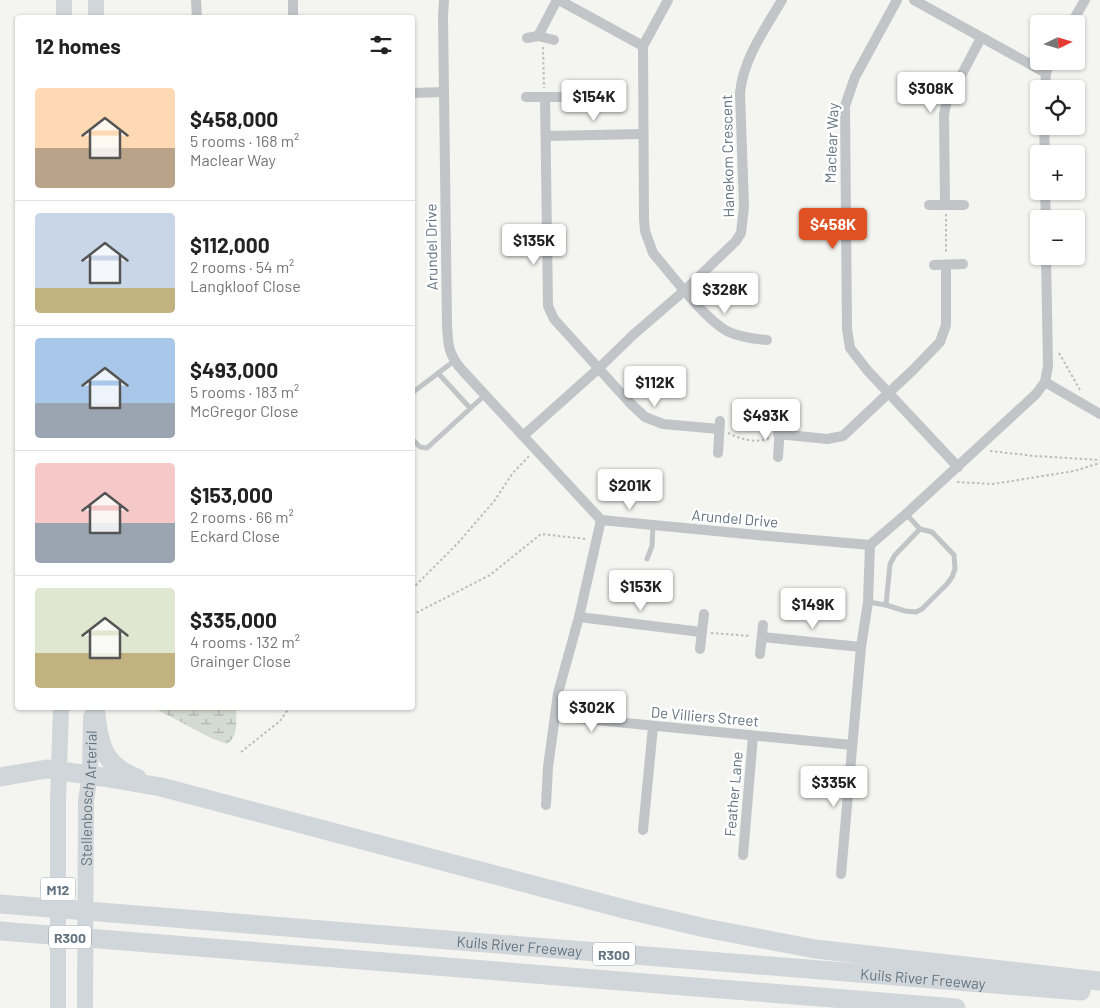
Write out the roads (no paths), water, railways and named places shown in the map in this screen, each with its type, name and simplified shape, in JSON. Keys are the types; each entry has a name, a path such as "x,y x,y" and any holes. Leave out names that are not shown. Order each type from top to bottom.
{"highway":[{"path":"93,710 101,746 111,762 125,773 161,787"},
{"path":"0,777 39,769 60,770 161,787 705,928 815,949 1100,981"},
{"name":"Kuils River Freeway","path":"3,904 1100,992"},
{"name":"Kuils River Freeway","path":"5,931 956,1008"}],"main road":[{"path":"64,0 64,15"},
{"path":"96,0 96,15"},
{"name":"Stellenbosch Arterial","path":"58,1008 58,801 61,710"},
{"name":"Stellenbosch Arterial","path":"85,1008 86,800 90,775 93,710"}],"street":[{"path":"196,0 196,15"},
{"path":"293,0 293,15"},
{"name":"Arundel Drive","path":"444,0 442,16 448,344 454,361 601,520 870,545"},
{"path":"554,40 536,37 558,0 643,46"},
{"path":"668,0 643,46 642,134 644,220 648,241 653,253 711,319 730,332 767,340"},
{"name":"Hanekom Crescent","path":"523,436 685,290 742,233 744,208 741,79 751,54 782,0"},
{"name":"Maclear Way","path":"897,0 855,77 848,95 844,120 848,339 855,355 958,467"},
{"path":"914,0 1046,73"},
{"path":"1076,15 1085,0"},
{"path":"946,204 944,114 946,104 981,38"},
{"path":"1046,80 1047,70"},
{"path":"415,92 444,92"},
{"path":"545,96 548,306 554,319 644,417 663,424 720,425 718,454"},
{"path":"526,97 566,96"},
{"path":"546,136 642,134"},
{"path":"929,205 964,204"},
{"path":"934,265 963,264"},
{"path":"778,458 779,430 827,439 843,436 933,350 943,335 946,325 946,265"},
{"path":"841,874 861,647 868,602 870,545 958,467 1036,394 1045,382 1048,366 1046,265"},
{"path":"1045,382 1100,414"},
{"path":"546,805 548,767 558,693 579,617 601,520"},
{"path":"700,649 704,614"},
{"path":"579,617 701,632"},
{"path":"760,654 763,625"},
{"path":"762,638 861,647"},
{"name":"De Villiers Street","path":"555,716 852,745"},
{"path":"643,830 653,727"},
{"name":"Feather Lane","path":"743,855 753,736"}],"lane":[{"path":"415,392 454,361"},
{"path":"438,373 470,408"},
{"path":"415,442 420,447 427,448 485,394"},
{"path":"868,602 905,611 919,610 952,577 954,555 932,532 920,529 906,514"},
{"path":"647,559 652,546 654,526"},
{"path":"886,605 890,564 895,555 920,529"}]}
